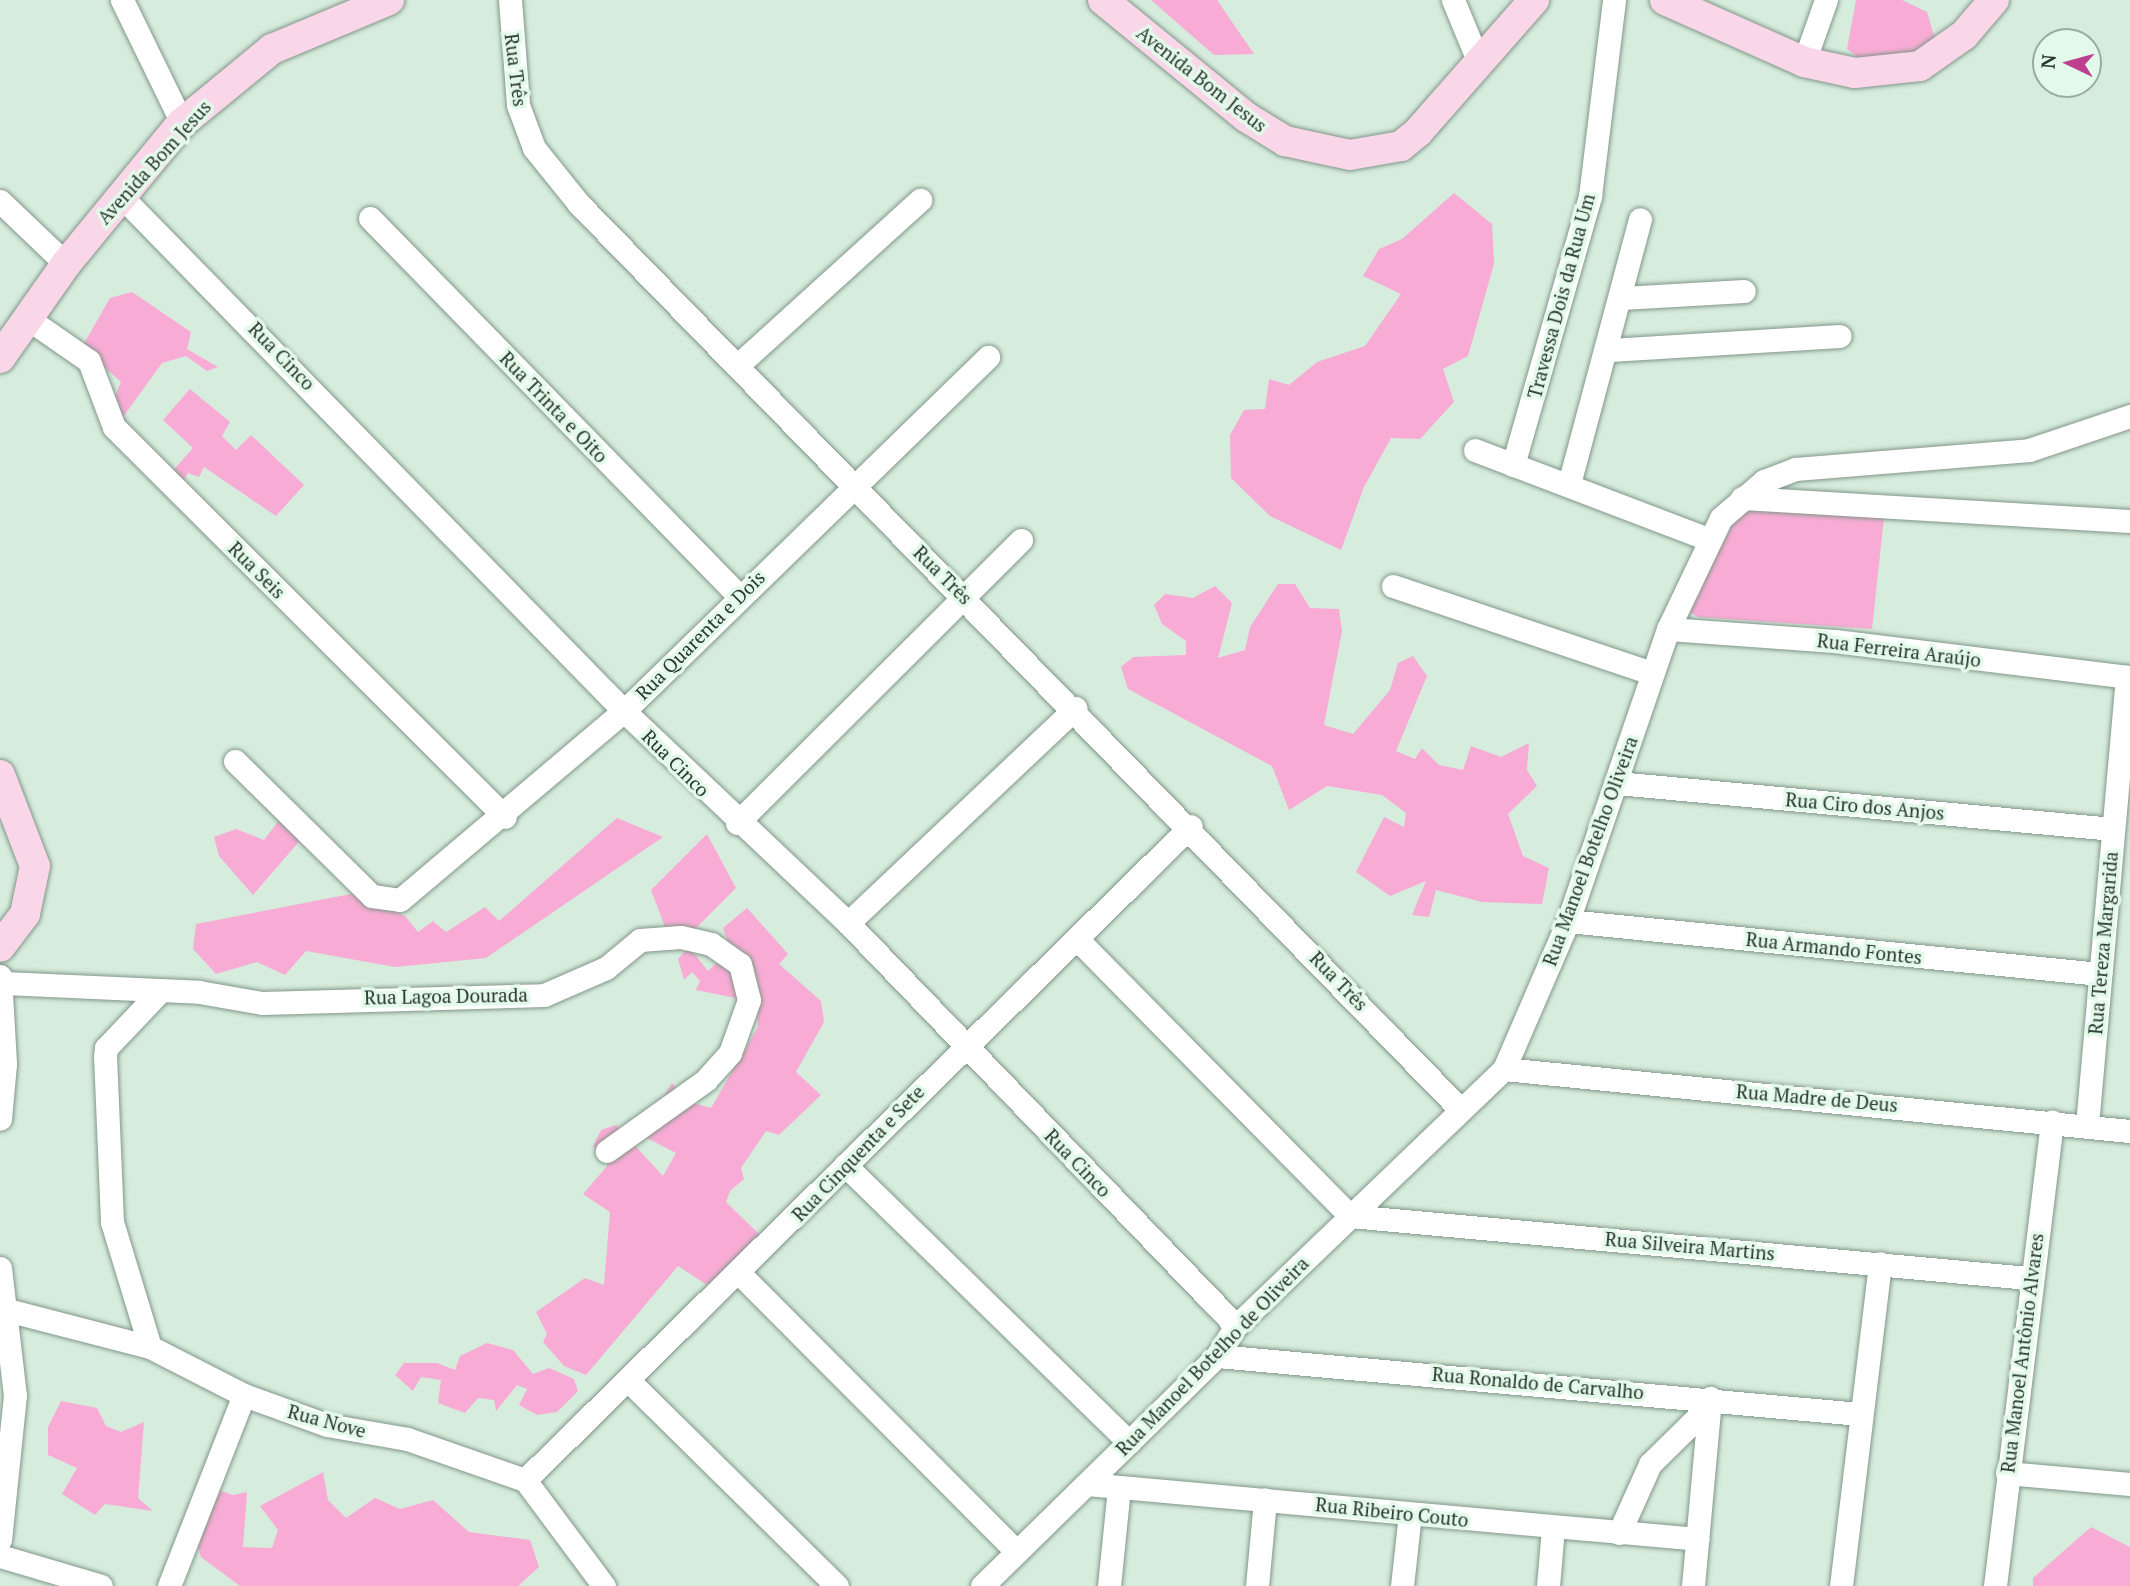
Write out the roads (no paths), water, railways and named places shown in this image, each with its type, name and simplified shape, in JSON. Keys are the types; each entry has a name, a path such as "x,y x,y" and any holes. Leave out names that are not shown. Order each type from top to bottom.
{"main road":[{"name":"Avenida Bom Jesus","path":"0,358 66,264 182,123 272,49 389,0"},
{"name":"Avenida Bom Jesus","path":"1103,0 1246,117 1285,141 1320,151 1376,154 1401,146 1477,58 1534,0"},
{"path":"1676,3 1804,62 1855,73 1920,66 1964,35 1994,0"},
{"path":"0,775 35,866 25,914 0,947"}],"street":[{"path":"122,0 182,123"},
{"name":"Rua Três","path":"510,0 518,105 534,148 579,204 1191,825 1460,1109"},
{"path":"1453,0 1477,58"},
{"name":"Travessa Dois da Rua Um","path":"1513,465 1590,196 1614,0"},
{"path":"1804,62 1826,0"},
{"name":"Rua Cinco","path":"121,195 624,711 737,823 848,923 1236,1326"},
{"path":"738,365 920,200"},
{"path":"0,201 66,264"},
{"name":"Rua Trinta e Oito","path":"370,218 738,595"},
{"path":"1569,484 1610,350 1640,219"},
{"path":"1622,298 1744,291"},
{"name":"Rua Seis","path":"27,318 89,361 114,427 505,817"},
{"path":"1610,350 1840,336"},
{"name":"Rua Quarenta e Dois","path":"234,761 372,896 400,900 505,817 624,711 738,595 988,357"},
{"path":"1668,629 1706,538 1742,498 1795,469 2029,450 2130,416"},
{"path":"1475,450 1706,538"},
{"path":"1742,498 2130,521"},
{"path":"737,823 1021,540"},
{"path":"1393,586 1652,673"},
{"name":"Rua Manoel Botelho Oliveira","path":"1504,1069 1568,921 1668,629"},
{"name":"Rua Ferreira Araújo","path":"1668,629 1835,641 2129,677"},
{"name":"Rua Tereza Margarida","path":"2087,1125 2129,677"},
{"path":"848,923 1075,708"},
{"name":"Rua Ciro dos Anjos","path":"1616,783 2113,829"},
{"name":"Rua Cinquenta e Sete","path":"525,1479 740,1274 965,1045 1078,940 1191,825"},
{"name":"Rua Armando Fontes","path":"1568,921 2100,974"},
{"name":"Rua Lagoa Dourada","path":"2,979 160,990 262,1003 544,995 606,968 640,940 681,937 711,944 740,964 749,1000 730,1053 706,1080 607,1151"},
{"path":"1078,940 1350,1216"},
{"path":"0,1119 2,979"},
{"path":"150,1348 112,1222 105,1057 106,1048 160,990"},
{"name":"Rua Manoel Botelho de Oliveira","path":"982,1586 1217,1356 1236,1326 1504,1069"},
{"name":"Rua Madre de Deus","path":"1504,1069 2052,1121 2130,1131"},
{"name":"Rua Manoel Antônio Alvares","path":"1995,1586 2029,1278 2052,1121"},
{"path":"845,1165 1129,1442"},
{"name":"Rua Silveira Martins","path":"1350,1216 2029,1278"},
{"path":"1841,1586 1859,1414 1880,1263"},
{"path":"0,1268 8,1310 13,1451 0,1539"},
{"path":"740,1274 1017,1552"},
{"name":"Rua Nove","path":"8,1310 150,1348 244,1395 525,1479"},
{"name":"Rua Ronaldo de Carvalho","path":"1217,1356 1859,1414"},
{"path":"629,1381 837,1586"},
{"path":"168,1586 244,1395"},
{"path":"1619,1532 1650,1464 1710,1402"},
{"path":"1693,1586 1710,1402"},
{"path":"2007,1473 2130,1484"},
{"path":"525,1479 604,1586"},
{"name":"Rua Ribeiro Couto","path":"1087,1484 1698,1539"},
{"path":"1109,1586 1119,1488"},
{"path":"1257,1586 1265,1499"},
{"path":"1402,1586 1410,1514"},
{"path":"1548,1586 1553,1528"},
{"path":"0,1556 101,1586"}]}
